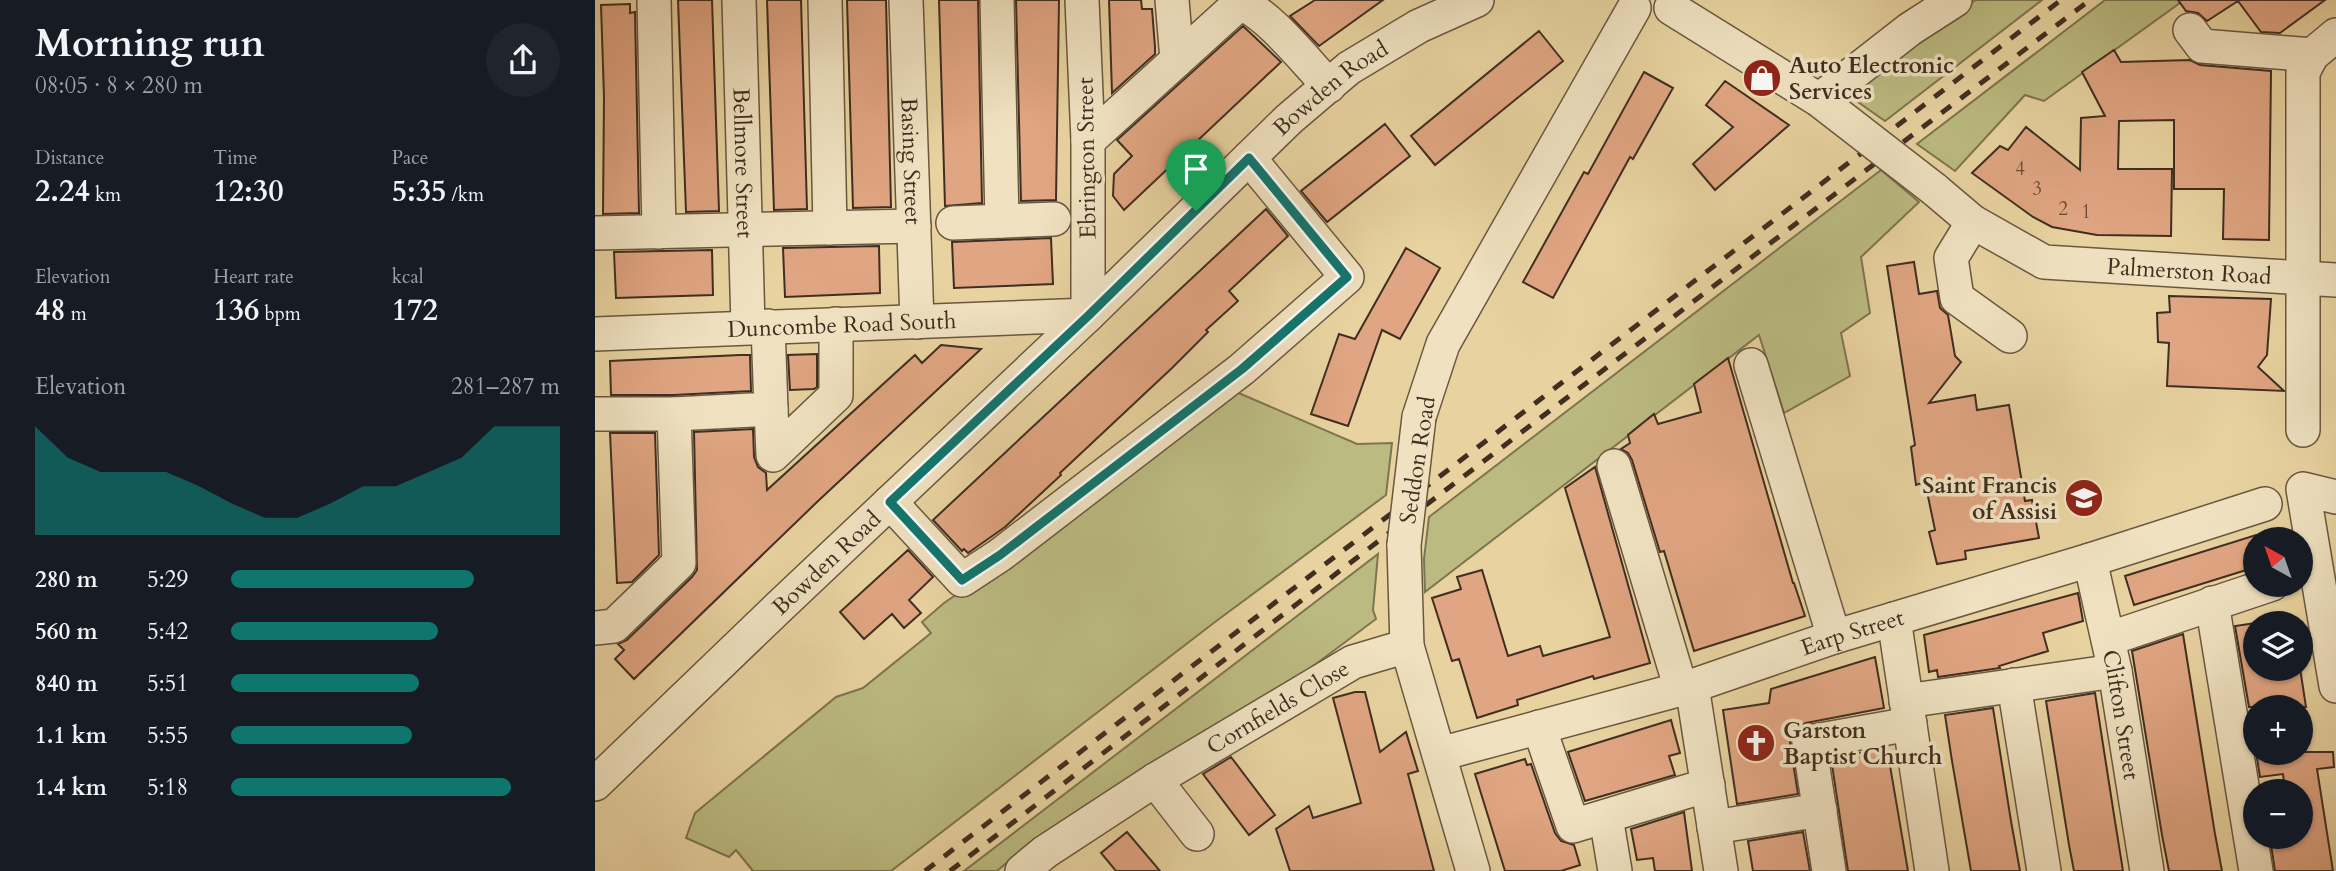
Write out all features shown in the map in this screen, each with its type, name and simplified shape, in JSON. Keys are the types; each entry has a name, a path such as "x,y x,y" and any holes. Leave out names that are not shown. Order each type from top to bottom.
{"street":[{"path":"654,0 659,232"},
{"name":"Bellmore Street","path":"739,0 746,230 771,409 773,455 836,395 836,324"},
{"path":"825,0 830,228"},
{"name":"Basing Street","path":"906,0 917,322"},
{"path":"997,0 1002,221"},
{"name":"Ebrington Street","path":"1082,0 1088,141 1088,316"},
{"path":"1173,0 1177,60"},
{"name":"Bowden Road","path":"595,784 1088,316 1289,119 1349,68 1419,26 1477,0"},
{"path":"1819,100 1910,29 1955,0"},
{"path":"1088,141 1240,3 1252,8 1329,86"},
{"path":"1621,4 1674,4 1819,100 1973,222 1951,258 1957,298 2010,336"},
{"name":"Seddon Road","path":"1473,871 1407,646 1404,545 1419,417 1443,344 1621,4"},
{"path":"2190,30 2202,46 2329,41"},
{"path":"2303,430 2303,72 2329,41"},
{"path":"890,502 962,580 1000,555 1242,369 1347,277 1249,158"},
{"path":"953,223 1054,219"},
{"name":"Palmerston Road","path":"1973,222 2044,262 2336,280"},
{"path":"595,233 914,226"},
{"name":"Duncombe Road South","path":"595,334 1088,316"},
{"path":"1751,365 1834,637"},
{"path":"595,414 674,414 771,409"},
{"path":"595,628 614,626 679,563 674,414"},
{"path":"1614,466 1687,687 1708,785 1721,871"},
{"path":"2336,497 2303,489 2336,686"},
{"name":"Earp Street","path":"1440,754 1687,687 1834,637 2265,504"},
{"name":"Clifton Street","path":"2090,560 2115,671 2147,871"},
{"path":"2108,639 2243,593"},
{"path":"2212,603 2256,871"},
{"path":"1894,620 1932,871"},
{"name":"Cornfields Close","path":"1021,871 1045,852 1155,780 1353,662 1407,646"},
{"path":"1829,871 1809,742 2014,685 2115,671"},
{"path":"2014,685 2044,871"},
{"path":"1539,727 1573,826 1708,785"},
{"path":"1155,780 1197,834"},
{"path":"1714,827 1820,810"},
{"path":"1606,817 1615,871"}],"green space":[{"path":"1976,0 2042,0 1885,121 1848,95 1932,26"},
{"path":"2105,0 2184,0 2044,101 2025,95 1955,171 1917,144"},
{"path":"1881,170 1919,202 1861,257 1870,313 1841,333 1850,376 1784,413 1759,335 1425,592 1424,559 1429,517"},
{"path":"1227,388 1357,444 1392,443 1386,495 1215,622 891,871 753,871 736,850 729,857 686,838 695,813 836,697 863,688 931,633 922,622 944,603"},
{"path":"1378,554 1373,610 1376,619 1276,694 1036,838 997,871 964,871"}],"building":[{"path":"678,0 712,0 719,211 686,212"},
{"path":"767,0 801,0 807,209 774,210"},
{"path":"847,0 886,0 891,207 853,208"},
{"path":"939,0 978,0 982,203 945,206"},
{"path":"1016,0 1059,0 1056,200 1021,201"},
{"path":"1109,0 1141,0 1142,9 1152,9 1155,47 1155,54 1112,93"},
{"path":"1315,0 1383,0 1319,46 1290,16"},
{"path":"2178,0 2325,0 2280,33 2261,32 2238,1 2207,21 2198,13 2186,11"},
{"path":"630,4 630,13 635,12 639,213 603,214 604,97 601,5"},
{"path":"1243,26 1281,62 1124,210 1113,196 1114,174 1132,156 1117,140"},
{"path":"1539,31 1563,61 1435,165 1411,136"},
{"path":"2114,50 2121,62 2190,60 2200,65 2271,71 2269,240 2223,239 2224,189 2174,189 2174,120 2119,121 2118,169 2172,169 2171,236 2097,235 2052,227 2033,217 1972,173 2000,146 2008,150 2026,127 2080,170 2081,118 2105,116 2082,72"},
{"path":"1644,72 1673,88 1633,159 1630,157 1553,298 1523,282 1584,172 1588,174"},
{"path":"1725,81 1789,125 1715,190 1693,164 1733,127 1706,105"},
{"path":"1385,124 1410,156 1327,222 1301,191"},
{"path":"1266,209 1288,236 1229,291 1238,301 1206,330 1208,332 1172,368 1005,527 968,553 964,549 962,551 933,520"},
{"path":"1051,238 1053,284 954,288 952,242"},
{"path":"879,246 880,293 785,297 783,248"},
{"path":"1406,248 1440,268 1400,339 1382,330 1348,426 1311,414 1339,334 1355,339"},
{"path":"712,250 713,295 616,298 614,252"},
{"path":"1914,262 1919,294 1937,291 1940,308 1948,315 1955,356 1961,362 1929,403 1975,395 1977,410 2009,405 2025,501 2032,500 2039,538 1965,551 1966,559 1937,564 1929,532 1935,530 1925,482 1916,485 1911,447 1915,445 1887,266"},
{"path":"2169,296 2271,299 2267,355 2258,367 2284,391 2167,386 2169,343 2158,342 2157,313 2170,312"},
{"path":"941,345 981,349 817,502 634,679 615,659 624,650 618,644 627,640 697,570 694,432 753,429 754,457 758,467 766,473 767,490 915,355 922,363"},
{"path":"817,354 817,387 790,390 788,355"},
{"path":"750,355 751,391 611,395 610,361"},
{"path":"1728,358 1805,616 1694,651 1664,551 1660,552 1632,460 1628,453 1621,449 1630,443 1628,435 1654,414 1658,424 1701,412 1694,384"},
{"path":"610,433 655,433 659,555 632,582 617,583"},
{"path":"1595,467 1650,663 1594,679 1593,676 1517,700 1518,705 1477,718 1459,659 1452,661 1432,598 1461,589 1457,577 1482,570 1508,656 1540,646 1543,656 1610,637 1565,488"},
{"path":"2243,539 2243,571 2134,605 2125,576"},
{"path":"908,550 933,577 909,600 921,613 904,628 892,614 864,639 840,612"},
{"path":"2078,593 2083,621 2043,633 2048,651 1999,666 2000,668 1938,677 1937,670 1929,672 1924,635"},
{"path":"2243,625 2243,672 2235,626"},
{"path":"2183,634 2222,871 2169,871 2162,835 2132,651"},
{"path":"1875,657 1884,708 1797,727 1791,735 1790,744 1798,794 1737,804 1723,710 1769,703 1771,689"},
{"path":"2245,681 2302,681 2304,695 2247,695"},
{"path":"1365,692 1380,752 1406,732 1418,771 1408,774 1434,871 1290,871 1276,829 1309,806 1313,818 1361,803 1333,698"},
{"path":"2095,693 2123,871 2074,871 2046,701"},
{"path":"1993,708 2020,871 1971,871 1952,761 1945,715"},
{"path":"1671,720 1680,753 1669,756 1675,775 1585,801 1568,752"},
{"path":"1887,748 1908,871 1848,871 1831,758"},
{"path":"2313,752 2333,752 2334,767 2317,769 2333,871 2275,871 2272,849 2313,849 2313,779 2284,779 2283,774 2260,777 2258,765 2313,765"},
{"path":"1231,757 1275,815 1249,835 1203,774"},
{"path":"1525,759 1527,765 1531,764 1555,833 1561,841 1574,845 1580,865 1561,871 1505,871 1475,774"},
{"path":"1684,812 1692,871 1655,871 1653,858 1637,860 1631,829"},
{"path":"1127,832 1160,871 1116,871 1101,853"},
{"path":"1803,832 1810,871 1753,871 1748,841"}],"railway":[{"path":"925,871 2061,0"},
{"path":"950,871 2090,0"}],"place":[{"name":"Auto Electronic Services","path":"1762,78"},
{"name":"Saint Francis of Assisi","path":"2084,498"},
{"name":"Garston Baptist Church","path":"1756,743"}],"route":[{"path":"1249,158 1347,277 1242,369 1000,555 962,580 890,502 1196,211 1249,158"}]}
